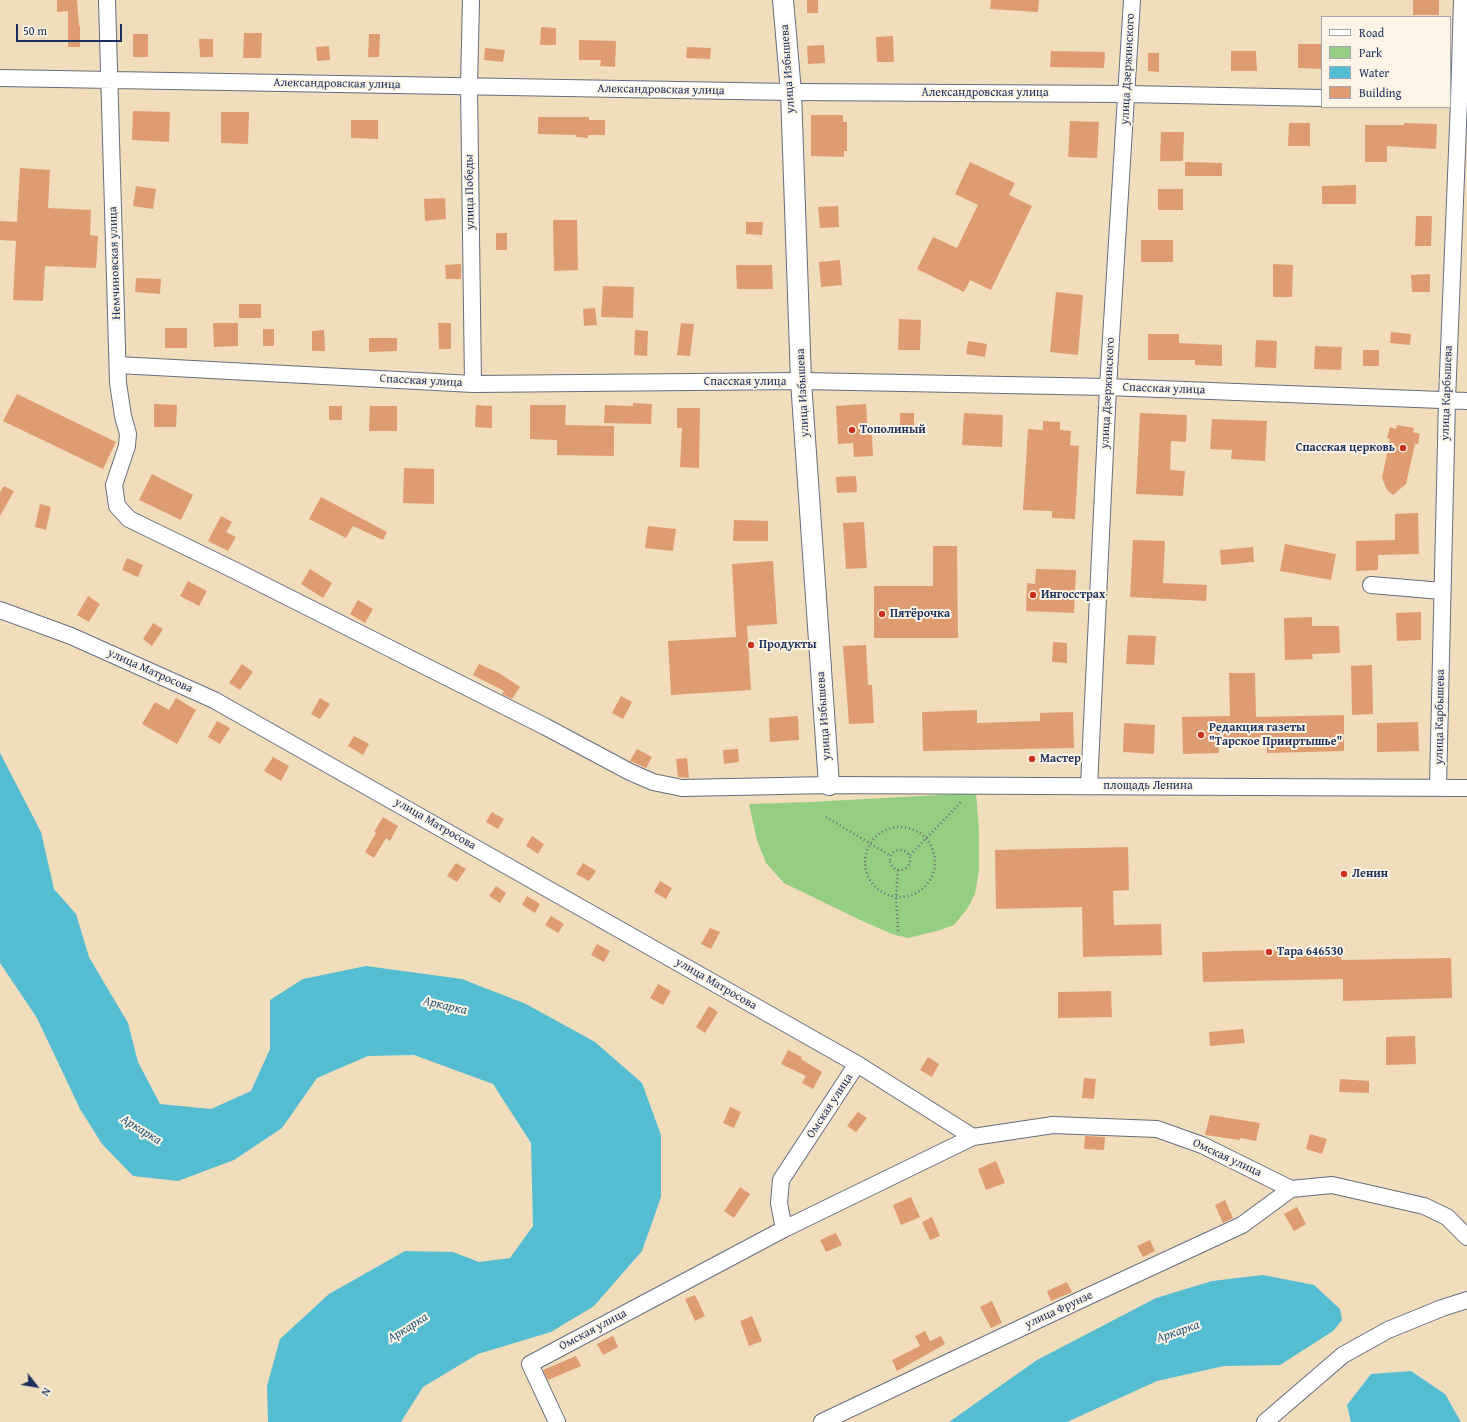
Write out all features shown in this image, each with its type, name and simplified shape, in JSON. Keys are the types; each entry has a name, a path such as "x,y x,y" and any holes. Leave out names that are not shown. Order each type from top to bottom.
{"main road":[{"name":"улица Избышева","path":"783,0 791,92 802,381 829,785"}],"street":[{"name":"Немчиновская улица","path":"107,0 118,383 123,416 128,434 127,446 114,485 117,506 129,518"},
{"name":"улица Победы","path":"471,0 468,86 473,384"},
{"name":"улица Дзержинского","path":"1089,786 1108,387 1132,0"},
{"name":"улица Карбышева","path":"1438,787 1446,400 1462,0"},
{"name":"Александровская улица","path":"0,78 791,92 1127,94 1321,98"},
{"name":"Спасская улица","path":"118,365 473,384 802,381 1108,387 1467,401"},
{"name":"площадь Ленина","path":"129,518 243,574 630,772 653,782 682,788 829,785 1467,788"},
{"path":"1371,585 1442,591"},
{"name":"улица Матросова","path":"0,610 71,636 214,700 857,1064"},
{"name":"Омская улица","path":"784,1229 778,1203 781,1180 857,1064 973,1137"},
{"name":"Омская улица","path":"557,1422 530,1364 784,1229 973,1137 1053,1125 1157,1129 1202,1144 1291,1189"},
{"path":"1291,1189 1332,1185 1424,1206 1447,1217 1467,1238"},
{"name":"улица Фрунзе","path":"822,1422 1242,1225 1291,1189"},
{"path":"1266,1422 1342,1355 1388,1330 1442,1308 1467,1300"}],"path":[{"path":"910,856 903,850 894,852 890,860 891,865 898,870 903,870 910,865 910,856 925,838 961,802"},
{"path":"826,817 891,856"},
{"path":"896,827 913,830 925,838 931,846 934,854 934,871 926,886 919,892 908,896 896,897 879,891 868,878 865,862 866,853 870,843 881,833 896,827"},
{"path":"898,870 896,897 898,931"}],"green space":[{"path":"976,793 979,830 979,870 975,894 967,909 954,925 908,938 892,934 858,919 784,883 766,863 757,840 749,804 810,802"}],"water":[{"name":"Аркарка","path":"0,753 41,832 54,889 76,914 89,957 128,1023 138,1062 160,1104 211,1109 251,1091 270,1049 270,1000 303,979 366,966 462,979 526,1004 595,1042 642,1083 661,1135 661,1197 642,1251 594,1306 551,1332 478,1354 423,1387 401,1422 268,1422 267,1386 280,1339 329,1294 405,1251 453,1252 479,1262 510,1258 533,1226 531,1143 493,1084 414,1055 368,1056 317,1078 282,1128 234,1160 178,1181 133,1176 102,1144 80,1109 37,1018 0,963"},
{"name":"Аркарка","path":"1263,1275 1314,1285 1340,1309 1342,1320 1333,1331 1280,1365 1224,1366 1157,1381 1067,1422 949,1422 1037,1360 1156,1298 1212,1281"},
{"path":"1411,1371 1445,1394 1461,1422 1351,1422 1347,1405 1371,1374"}],"building":[{"path":"57,0 77,0 80,26 80,47 68,47 68,11 57,12"},
{"path":"807,0 818,0 818,13 807,13"},
{"path":"991,0 1039,0 1038,12 990,9"},
{"path":"1413,0 1439,0 1439,15 1413,15"},
{"path":"541,27 556,28 556,45 540,45"},
{"path":"244,33 262,33 261,58 243,58"},
{"path":"133,34 148,34 148,57 133,57"},
{"path":"369,34 380,34 379,57 368,57"},
{"path":"893,36 894,62 877,62 876,37"},
{"path":"199,39 213,39 213,57 200,57"},
{"path":"579,40 616,41 615,67 600,66 601,60 579,60"},
{"path":"1298,44 1321,44 1321,69 1298,68"},
{"path":"824,45 825,63 808,64 807,46"},
{"path":"329,46 330,60 317,61 316,47"},
{"path":"687,47 711,48 710,59 686,58"},
{"path":"485,48 505,50 503,62 484,60"},
{"path":"1051,51 1105,52 1104,68 1050,67"},
{"path":"1231,51 1256,51 1257,71 1231,71"},
{"path":"1148,53 1159,53 1159,72 1148,71"},
{"path":"133,111 170,112 169,142 132,140"},
{"path":"221,112 249,112 248,144 221,143"},
{"path":"811,115 843,115 843,122 847,122 847,151 844,151 844,157 811,156"},
{"path":"538,117 589,117 589,120 605,120 605,135 588,135 588,138 576,137 576,135 538,134"},
{"path":"351,120 378,120 378,139 351,138"},
{"path":"1070,121 1099,122 1097,158 1068,157"},
{"path":"1289,123 1310,123 1310,146 1288,146"},
{"path":"1404,123 1437,124 1436,149 1387,146 1387,162 1365,162 1365,125 1404,125"},
{"path":"1161,132 1184,132 1183,161 1160,161"},
{"path":"970,162 1015,183 1009,195 1032,206 991,290 970,280 964,292 917,269 933,237 957,248 978,205 955,194"},
{"path":"1185,162 1222,163 1222,176 1185,176"},
{"path":"20,168 50,170 48,208 91,210 90,235 98,236 96,268 45,266 43,301 13,300 16,241 0,240 0,221 17,222"},
{"path":"1356,185 1356,204 1322,204 1322,186"},
{"path":"136,186 156,189 153,209 133,206"},
{"path":"1158,189 1183,189 1183,210 1158,210"},
{"path":"445,198 446,219 425,221 424,199"},
{"path":"838,206 839,227 820,228 818,207"},
{"path":"1416,216 1432,216 1431,246 1415,246"},
{"path":"553,220 577,220 578,270 554,271"},
{"path":"746,222 763,222 762,235 746,234"},
{"path":"496,233 507,233 507,250 496,250"},
{"path":"1141,240 1173,240 1173,262 1141,262"},
{"path":"840,260 842,285 821,287 819,262"},
{"path":"461,264 461,279 446,279 445,265"},
{"path":"1273,264 1293,265 1292,297 1273,297"},
{"path":"736,265 772,265 773,289 737,289"},
{"path":"1430,274 1430,292 1412,292 1411,275"},
{"path":"136,278 161,279 160,294 135,292"},
{"path":"603,286 634,287 633,318 601,317"},
{"path":"1056,292 1083,295 1078,355 1050,352"},
{"path":"239,304 261,304 261,318 239,318"},
{"path":"595,308 597,325 584,326 583,309"},
{"path":"899,319 921,320 920,350 898,350"},
{"path":"213,323 238,323 238,346 214,347"},
{"path":"438,323 451,323 451,349 439,349"},
{"path":"681,323 694,324 690,356 677,355"},
{"path":"165,328 187,328 187,348 165,348"},
{"path":"263,329 274,329 274,346 263,346"},
{"path":"324,330 325,351 312,351 312,331"},
{"path":"635,330 648,331 647,356 634,355"},
{"path":"1391,332 1411,334 1410,345 1390,343"},
{"path":"1148,334 1179,334 1179,343 1222,345 1222,366 1195,365 1195,360 1148,360"},
{"path":"369,338 397,338 397,351 369,352"},
{"path":"1256,340 1277,341 1276,368 1255,367"},
{"path":"968,341 987,344 985,357 966,354"},
{"path":"1315,346 1342,347 1341,370 1314,369"},
{"path":"1363,350 1379,350 1379,366 1363,366"},
{"path":"17,394 116,442 103,469 3,421"},
{"path":"633,403 652,404 651,424 604,423 605,405 633,406"},
{"path":"154,404 177,405 176,427 154,427"},
{"name":"Тополиный","path":"866,404 868,434 872,434 873,456 854,457 853,443 838,444 836,406"},
{"path":"476,405 492,406 492,428 475,427"},
{"path":"530,405 566,405 565,425 614,426 614,456 557,455 557,440 530,439"},
{"path":"329,406 342,406 342,420 329,420"},
{"path":"370,406 397,406 397,431 369,431"},
{"path":"677,408 700,408 699,468 680,467 682,428 677,428"},
{"path":"900,413 914,413 914,432 900,432"},
{"path":"964,413 1003,415 1002,447 962,445"},
{"path":"1140,413 1187,415 1186,442 1171,441 1170,470 1185,471 1183,496 1136,494"},
{"path":"1212,419 1267,421 1265,461 1231,459 1232,450 1210,449"},
{"path":"1043,421 1060,422 1060,430 1071,431 1070,445 1079,446 1075,519 1052,518 1052,511 1023,510 1028,429 1043,430"},
{"path":"1397,425 1414,428 1413,432 1420,434 1418,444 1415,444 1406,484 1393,495 1387,490 1382,478 1390,439 1387,438 1390,427 1396,429"},
{"path":"404,468 434,469 434,504 403,503"},
{"path":"152,474 193,495 181,520 139,500"},
{"path":"856,476 857,492 837,493 836,477"},
{"path":"4,486 14,491 0,516 0,492"},
{"path":"321,497 387,532 383,540 353,526 346,538 309,519"},
{"path":"40,504 51,507 46,530 35,527"},
{"path":"1418,513 1419,554 1378,555 1378,570 1356,571 1356,541 1395,540 1395,514"},
{"path":"221,516 232,522 226,532 236,537 228,551 208,541"},
{"path":"734,520 768,521 768,541 733,541"},
{"path":"864,522 867,568 846,569 843,523"},
{"path":"648,526 676,529 673,551 645,548"},
{"path":"1133,540 1165,541 1163,583 1207,585 1206,601 1130,597"},
{"path":"1285,544 1336,554 1331,580 1280,571"},
{"path":"933,546 957,546 958,638 874,638 874,586 933,586"},
{"path":"1253,547 1254,562 1221,565 1220,550"},
{"path":"127,558 143,565 138,577 122,570"},
{"path":"773,561 777,624 747,626 751,690 671,695 668,641 736,637 732,564"},
{"path":"310,569 332,583 323,598 301,584"},
{"path":"1036,569 1076,570 1074,613 1026,611 1027,583 1035,584"},
{"path":"188,581 207,591 199,606 180,596"},
{"path":"88,596 100,604 89,622 77,615"},
{"path":"358,600 373,609 365,623 350,614"},
{"path":"1421,612 1421,640 1397,641 1396,613"},
{"path":"1312,617 1312,626 1339,626 1340,653 1312,654 1313,659 1285,660 1284,618"},
{"path":"153,623 163,629 152,646 143,639"},
{"path":"1128,635 1156,636 1154,665 1126,664"},
{"path":"1053,642 1067,643 1067,663 1052,662"},
{"path":"866,645 868,685 872,685 874,723 849,724 843,646"},
{"path":"242,664 253,672 240,690 229,683"},
{"path":"479,664 499,673 520,687 512,699 502,694 504,691 473,675"},
{"path":"1372,665 1373,714 1352,715 1351,666"},
{"path":"1229,673 1255,673 1256,717 1344,715 1344,751 1267,753 1266,738 1218,739 1219,753 1183,754 1182,717 1230,716"},
{"path":"621,696 632,702 623,719 612,713"},
{"path":"176,698 196,710 177,744 142,724 155,702 169,710"},
{"path":"320,698 330,704 320,719 311,714"},
{"path":"977,710 977,723 1040,721 1040,713 1073,712 1074,748 923,751 922,712"},
{"path":"798,716 799,740 770,742 769,718"},
{"path":"217,721 230,728 220,744 208,737"},
{"path":"1418,722 1419,751 1377,752 1377,723"},
{"path":"1124,723 1155,725 1154,754 1123,752"},
{"path":"354,736 369,744 363,755 348,746"},
{"path":"637,749 652,757 646,768 630,761"},
{"path":"738,749 739,762 724,764 723,750"},
{"path":"273,757 289,766 281,781 264,771"},
{"path":"687,758 689,778 678,777 676,759"},
{"path":"492,812 504,819 498,829 486,822"},
{"path":"383,817 398,826 390,841 386,838 374,858 365,852"},
{"path":"532,836 544,844 538,854 526,846"},
{"path":"1128,847 1129,890 1113,891 1114,925 1161,924 1162,955 1083,957 1082,907 996,909 995,850"},
{"path":"456,863 466,869 457,882 447,876"},
{"path":"583,863 596,871 589,881 576,874"},
{"path":"660,881 672,888 666,899 654,892"},
{"path":"496,886 506,893 500,903 489,896"},
{"path":"527,896 540,904 535,913 522,905"},
{"path":"551,916 564,924 558,933 545,925"},
{"path":"710,928 720,932 711,949 701,944"},
{"path":"597,944 610,951 604,962 591,955"},
{"path":"1341,948 1341,960 1451,958 1452,998 1343,1001 1343,979 1203,982 1202,952"},
{"path":"658,984 671,991 663,1005 650,998"},
{"path":"1111,991 1112,1017 1058,1018 1058,992"},
{"path":"709,1006 718,1012 705,1033 696,1027"},
{"path":"1243,1029 1245,1043 1210,1046 1209,1032"},
{"path":"1415,1036 1416,1064 1386,1065 1386,1037"},
{"path":"788,1050 802,1057 801,1059 822,1072 813,1089 802,1083 806,1076 781,1064"},
{"path":"928,1057 939,1064 932,1077 920,1070"},
{"path":"1084,1078 1096,1079 1094,1099 1082,1098"},
{"path":"1340,1079 1369,1081 1369,1093 1339,1092"},
{"path":"730,1107 741,1112 734,1128 723,1123"},
{"path":"858,1112 867,1118 856,1132 847,1126"},
{"path":"1210,1115 1260,1123 1256,1141 1205,1135"},
{"path":"1310,1134 1327,1139 1322,1154 1306,1149"},
{"path":"1085,1136 1105,1137 1104,1150 1084,1149"},
{"path":"996,1161 1005,1183 986,1190 978,1169"},
{"path":"740,1187 750,1194 734,1218 724,1211"},
{"path":"911,1197 920,1217 901,1225 893,1205"},
{"path":"1225,1200 1233,1218 1223,1223 1215,1205"},
{"path":"1297,1207 1306,1224 1294,1231 1284,1214"},
{"path":"932,1217 940,1236 930,1240 922,1222"},
{"path":"836,1233 842,1245 826,1252 820,1240"},
{"path":"1150,1240 1155,1251 1143,1257 1137,1246"},
{"path":"1067,1282 1072,1292 1051,1301 1047,1291"},
{"path":"695,1295 705,1316 695,1321 685,1299"},
{"path":"992,1301 1002,1323 991,1328 980,1307"},
{"path":"752,1316 762,1341 749,1346 740,1321"},
{"path":"925,1331 930,1341 941,1336 945,1344 897,1371 892,1360 920,1346 915,1336"},
{"path":"613,1336 618,1347 603,1355 597,1344"},
{"path":"576,1356 581,1366 548,1380 543,1370"}],"place":[{"name":"Тополиный","path":"852,430"},
{"name":"Спасская церковь","path":"1403,448"},
{"name":"Ингосстрах","path":"1033,595"},
{"name":"Пятёрочка","path":"882,614"},
{"name":"Продукты","path":"751,645"},
{"name":"Редакция газеты \"Тарское Прииртышье\"","path":"1201,735"},
{"name":"Мастер","path":"1032,759"},
{"name":"Ленин","path":"1344,874"},
{"name":"Тара 646530","path":"1269,952"}]}
